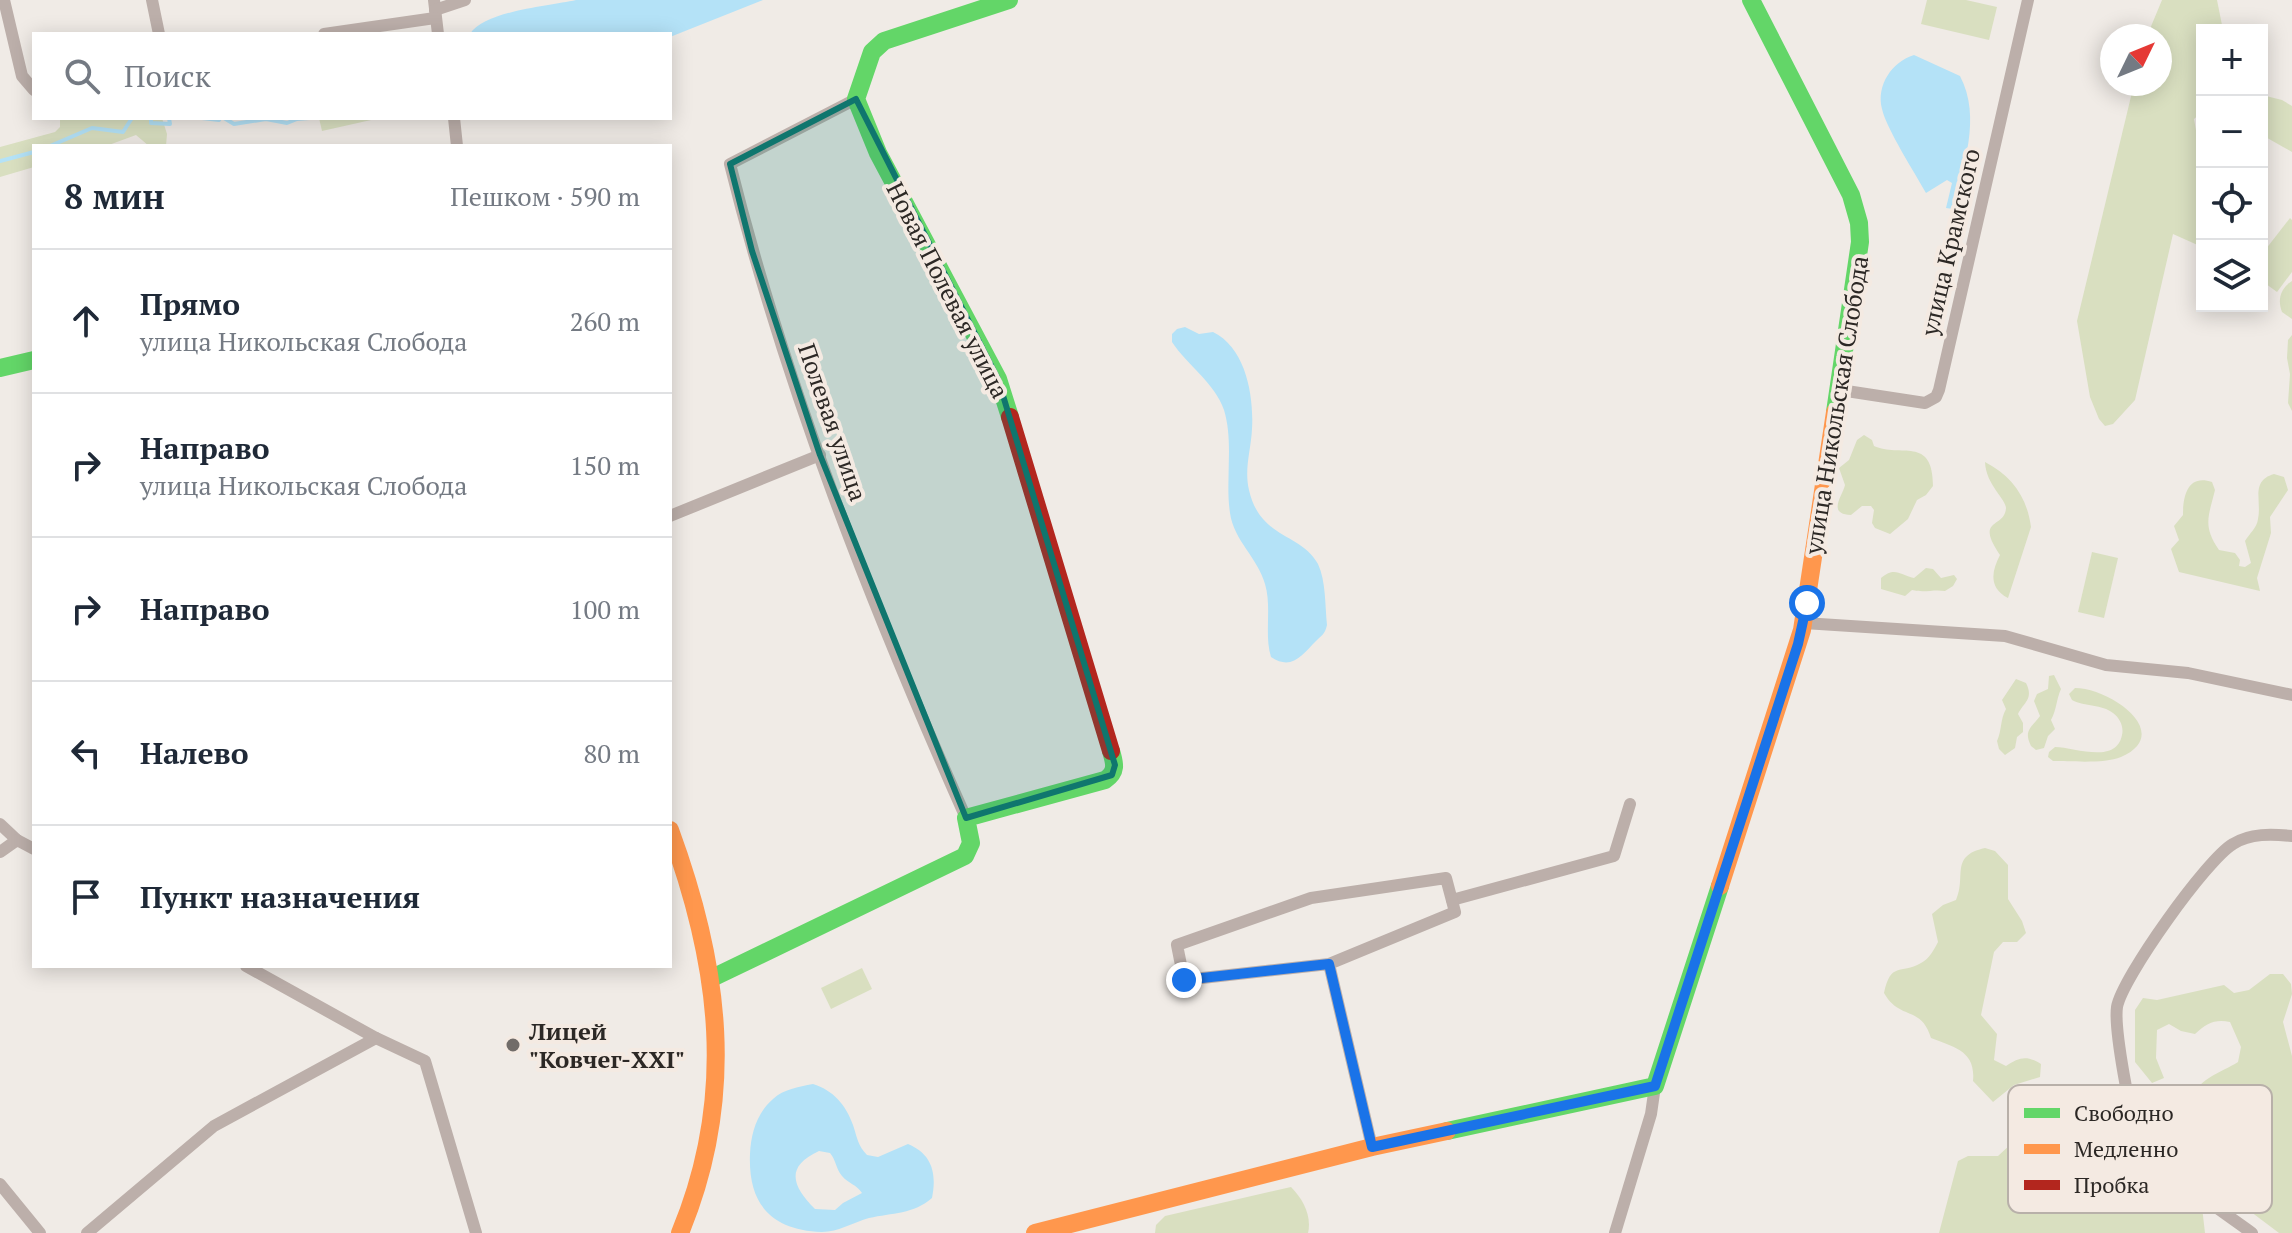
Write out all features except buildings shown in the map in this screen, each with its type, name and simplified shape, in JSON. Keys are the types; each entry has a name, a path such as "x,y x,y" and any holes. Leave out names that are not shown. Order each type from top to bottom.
{"street":[{"path":"4,0 22,76 32,88"},
{"path":"152,0 159,32"},
{"path":"333,32 465,0"},
{"path":"856,99 872,52 884,41 1009,0"},
{"name":"улица Никольская Слобода","path":"1655,1086 1804,623 1860,242 1856,208 1751,0"},
{"name":"улица Крамского","path":"1840,390 1925,403 1936,397 2028,0"},
{"path":"435,9 438,32"},
{"name":"Полевая улица","path":"856,99 730,164 752,251 820,455 924,725 966,818"},
{"name":"Новая Полевая улица","path":"856,99 878,153 998,379 1115,765 1112,775 1105,780 966,818"},
{"path":"454,120 457,144"},
{"path":"0,368 32,360"},
{"path":"672,515 820,455"},
{"path":"1804,623 2005,636 2106,665 2188,673 2292,695"},
{"path":"1452,900 1614,856 1630,804"},
{"path":"710,979 965,856 971,850 973,841 966,818"},
{"path":"0,824 17,840 32,848"},
{"path":"672,836 702,928 710,979 716,1057 712,1125 700,1182 680,1233"},
{"path":"2127,1085 2116,1024 2117,1006 2125,985 2158,933 2227,847 2246,837 2292,836"},
{"path":"0,852 17,840"},
{"path":"1446,878 1455,912 1329,964 1184,980 1177,945 1311,898 1446,878"},
{"path":"1329,964 1372,1147"},
{"path":"250,968 376,1038 425,1061 476,1233"},
{"path":"87,1233 214,1126 376,1038"},
{"path":"1035,1233 1372,1147 1655,1086 1651,1114 1615,1233"},
{"path":"0,1184 40,1233"},
{"path":"2226,1213 2252,1233"}],"highlighted area":[{"path":"856,99 998,379 1115,765 1112,775 966,818 820,455 752,251 730,164"}],"green space":[{"path":"1927,0 1966,0 1997,7 1989,40 1921,24"},
{"path":"2162,0 2217,0 2222,24 2196,24 2196,244 2173,234 2135,400 2113,424 2105,426 2090,397 2077,321 2131,96 2172,96 2172,24 2152,24"},
{"path":"2268,96 2292,106 2292,152 2268,138"},
{"path":"60,120 163,120 166,144 147,144 136,135 111,144 32,144 32,168 0,177 0,147 55,132 60,127"},
{"path":"319,120 371,120 322,131"},
{"path":"2290,218 2292,272 2277,292 2268,285 2268,246"},
{"path":"2292,281 2292,319 2282,312 2280,298"},
{"path":"2292,335 2292,411 2288,403 2290,374 2287,358 2288,340"},
{"path":"1864,435 1872,440 1874,446 1921,454 1932,470 1933,486 1917,500 1908,519 1890,534 1875,528 1871,506 1862,506 1851,515 1840,512 1838,508 1845,485 1839,468 1849,460 1857,440"},
{"path":"1985,462 2017,488 2031,527 2008,598 1995,584 1995,567 2000,555 1990,535 1990,529 2001,519 2006,508 1989,478"},
{"path":"2274,474 2284,477 2288,490 2270,517 2271,533 2257,578 2260,591 2179,572 2171,549 2179,540 2174,526 2183,515 2184,501 2192,484 2204,480 2212,482 2215,490 2208,520 2210,534 2219,550 2235,553 2240,560 2239,566 2245,567 2251,563 2245,541 2257,522 2259,487 2262,481"},
{"path":"2092,552 2118,558 2104,618 2078,612"},
{"path":"1926,568 1933,569 1941,578 1954,575 1957,579 1945,591 1912,590 1905,596 1881,589 1881,578 1886,574 1898,572 1914,578"},
{"path":"2054,675 2061,689 2051,720 2055,729 2048,736 2044,748 2036,750 2028,736 2040,716 2034,701 2037,694 2048,689 2049,676"},
{"path":"2016,679 2026,683 2029,697 2018,714 2023,723 2023,732 2017,737 2015,748 2005,755 1997,741 2006,709 2002,700"},
{"path":"2075,688 2105,695 2131,714 2142,736 2136,747 2121,757 2106,761 2053,761 2048,757 2055,747 2093,752 2112,750 2122,735 2121,723 2113,713 2072,700 2069,694"},
{"path":"1985,848 1995,851 2008,865 2008,899 2026,933 2017,942 2003,942 1994,952 1981,1015 1997,1034 1994,1060 2006,1066 2023,1058 2041,1064 2040,1077 2008,1085 2008,1090 1993,1102 1973,1081 1971,1063 1962,1052 1931,1038 1922,1021 1890,1002 1884,993 1893,973 1921,963 1931,954 1938,942 1932,914 1956,900 1963,862 1974,852"},
{"path":"862,968 872,989 831,1009 821,988"},
{"path":"2270,974 2283,974 2291,984 2292,994 2283,1022 2292,1056 2292,1233 2279,1233 2252,1213 2272,1213 2272,1085 2200,1085 2238,1062 2241,1047 2230,1022 2211,1023 2195,1034 2169,1024 2157,1030 2156,1058 2164,1078 2152,1083 2135,1062 2135,1010 2143,998 2157,1000 2224,985 2234,993 2249,990"},
{"path":"2008,1147 2008,1213 2203,1213 2205,1233 1939,1233 1958,1161 1968,1156 1998,1156"},
{"path":"1291,1187 1306,1208 1308,1233 1155,1233 1156,1225 1165,1216"}],"water":[{"path":"576,0 763,0 672,36 672,32 472,32 489,20 534,7"},
{"path":"1914,55 1960,76 1966,92 1970,125 1953,209 1946,208 1952,183 1947,180 1926,193 1895,139 1882,109 1881,91 1888,76 1899,63"},
{"path":"1185,327 1199,334 1213,332 1224,339 1240,361 1246,374 1251,402 1252,429 1247,475 1254,506 1271,527 1311,554 1321,571 1327,625 1323,634 1291,662 1271,657 1265,584 1236,532 1230,513 1228,435 1224,410 1208,383 1172,342 1172,334"},
{"path":"813,1084 838,1099 847,1111 867,1155 878,1157 908,1144 923,1153 933,1173 932,1198 910,1210 869,1218 828,1232 789,1226 766,1211 758,1200 750,1171 753,1131 767,1105 777,1096","holes":["819,1151 830,1153 842,1176 862,1193 835,1210 815,1209 797,1185 797,1171 808,1157"]}],"waterway":[{"path":"55,144 92,128 123,132 131,120"},
{"path":"151,120 151,123 170,124 169,120"},
{"path":"227,120 234,124 260,120"},
{"path":"271,120 287,123 294,120"},
{"path":"0,161 32,153"}],"traffic: fast":[{"path":"1009,0 884,41 872,52 856,99 878,153 998,379 1010,417"},
{"path":"1751,0 1851,195 1859,223 1860,242 1835,412"},
{"path":"0,368 32,360"},
{"path":"710,979 965,856 971,843 966,818 1105,780 1114,767 1111,751"},
{"path":"1447,1131 1655,1086 1720,886"}],"traffic: slow":[{"path":"1720,886 1802,630 1835,412"},
{"path":"672,836 701,931 715,1031 715,1081 710,1131 698,1182 680,1233"},
{"path":"1035,1233 1372,1147 1447,1131"}],"traffic: jam":[{"path":"1010,417 1111,751"}],"place":[{"name":"Лицей \"Ковчег-XXI\"","path":"513,1045"}],"route":[{"path":"1184,980 1329,964 1372,1147 1655,1086 1798,644 1807,603"}]}
